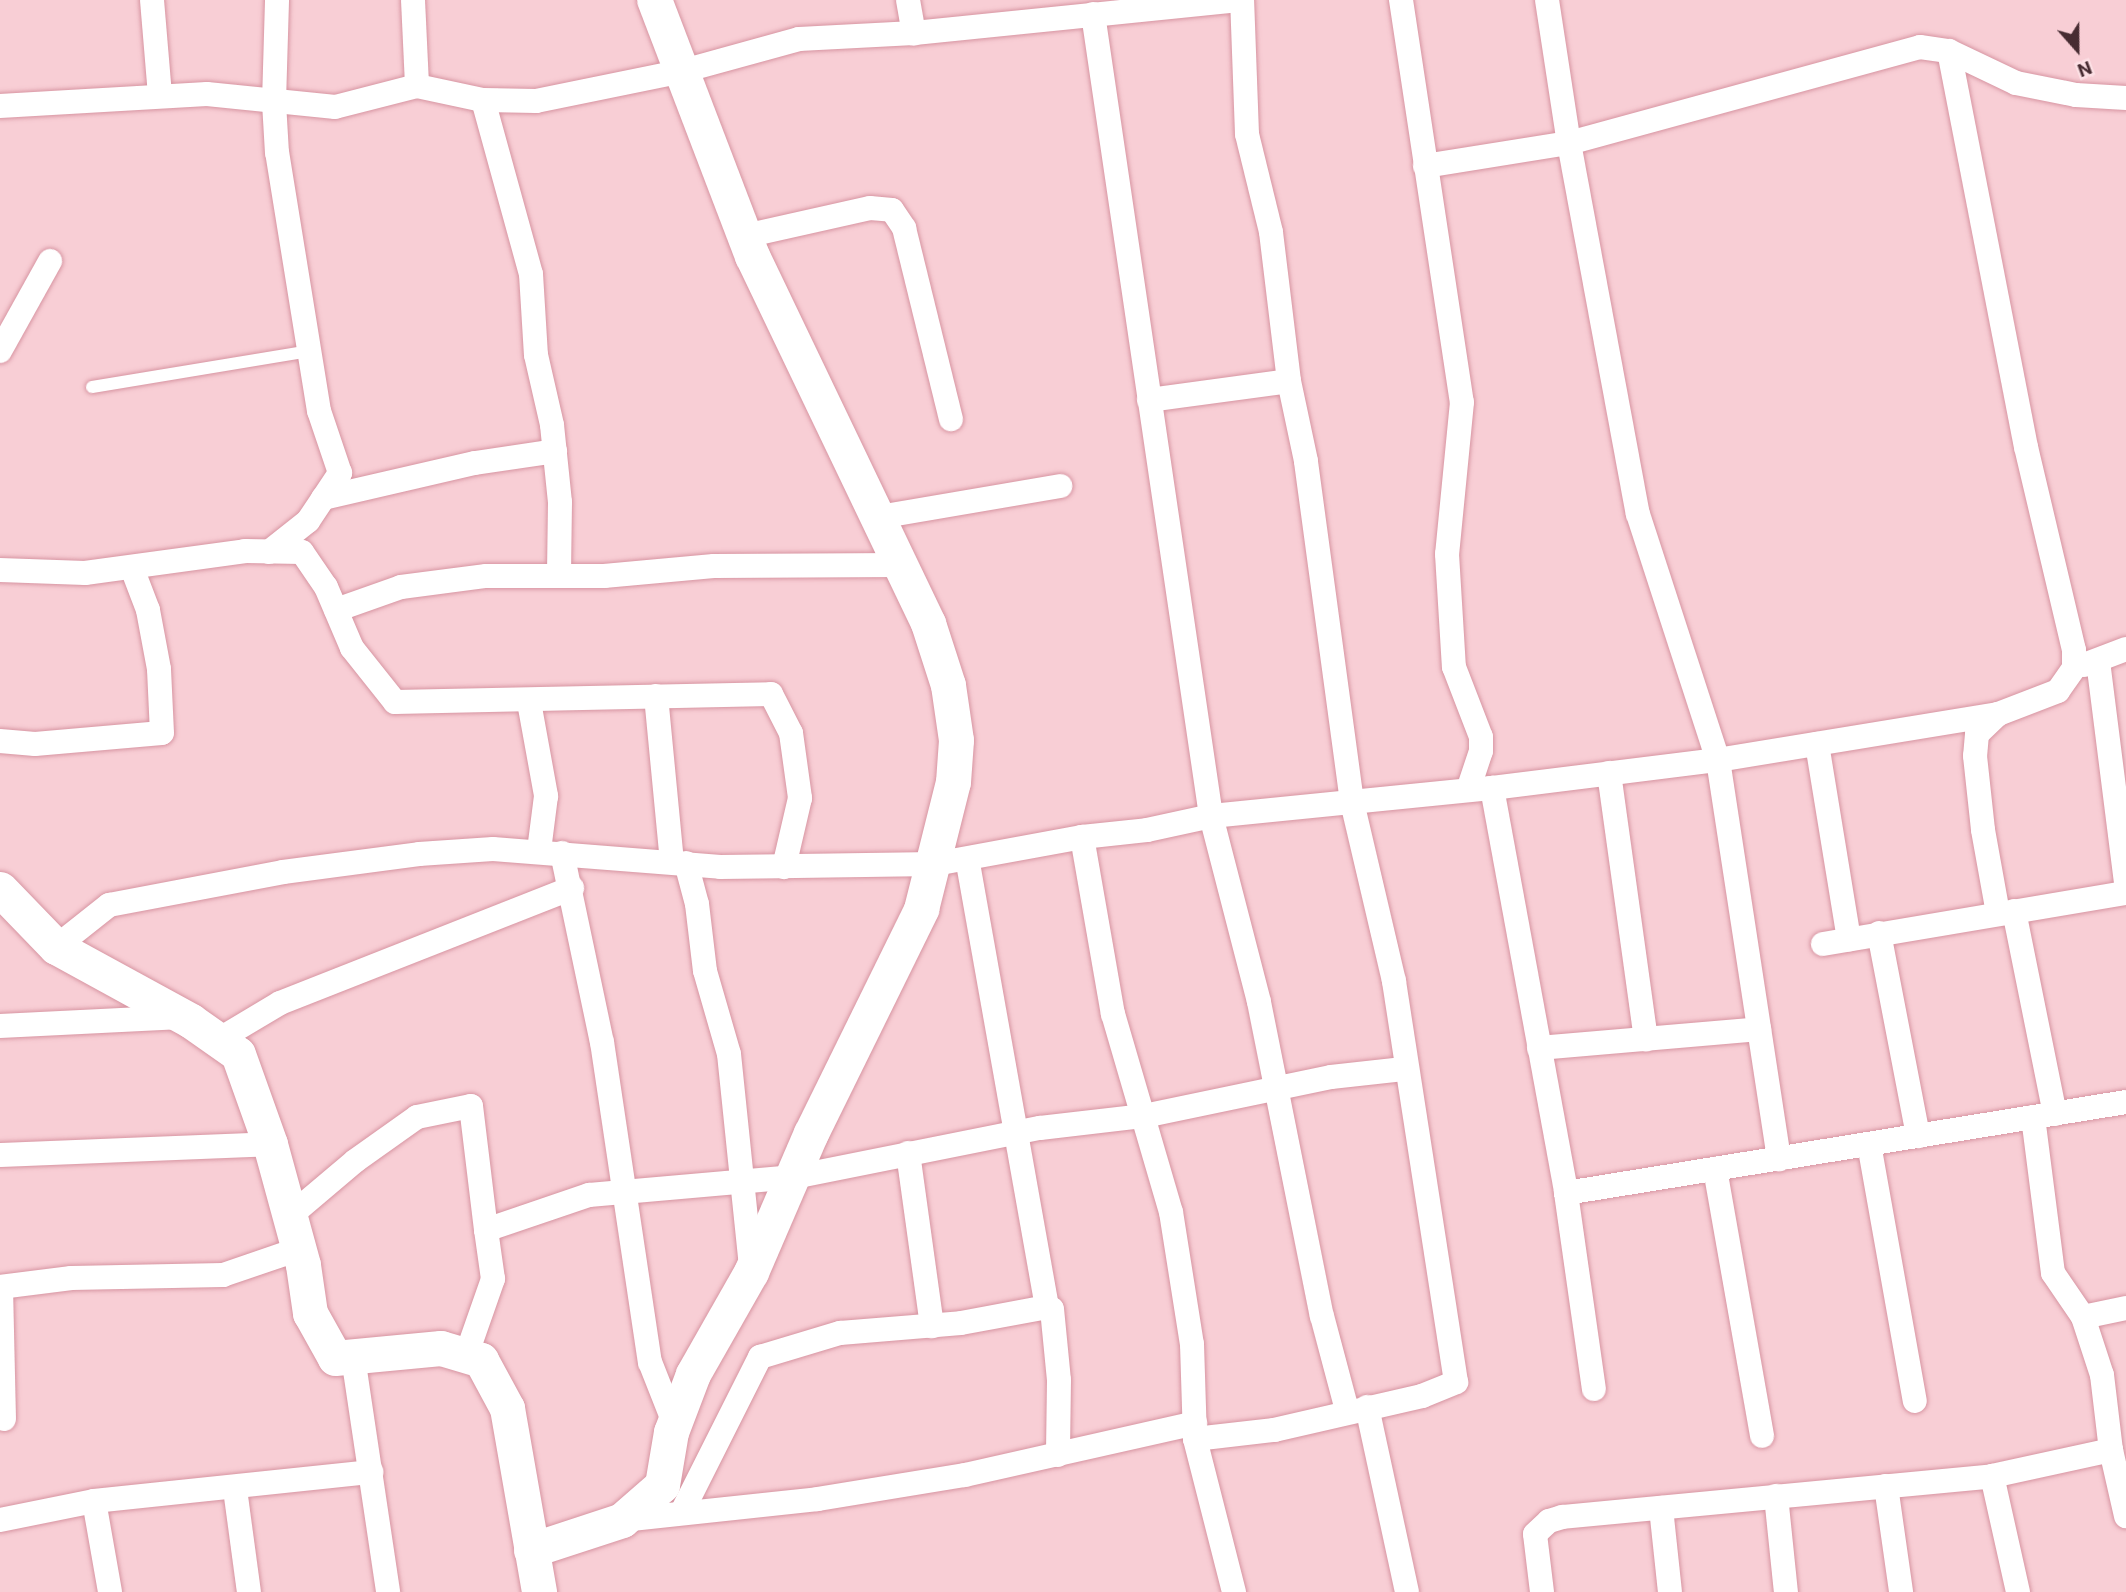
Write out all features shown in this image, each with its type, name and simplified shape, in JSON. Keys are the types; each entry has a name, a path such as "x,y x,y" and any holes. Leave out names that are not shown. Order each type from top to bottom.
{"street":[{"path":"152,0 160,96"},
{"path":"269,552 308,521 340,473 319,411 274,102 277,0"},
{"path":"413,0 417,86"},
{"path":"654,0 745,236 902,565 948,685 956,740 951,862 1018,1132 1047,1307"},
{"path":"908,0 914,33"},
{"path":"0,106 207,94 335,107 417,86 483,100 536,101 683,71 799,39 914,33 1077,10 1240,0 1247,134 1271,232 1289,381 1306,461 1352,802 1394,981 1404,1069 1456,1382 1422,1396 1274,1430 1195,1431 818,1499 622,1520 531,1550"},
{"path":"1401,0 1462,402 1447,554 1454,667 1481,737 1480,789 1539,1048 1566,1193 1594,1389"},
{"path":"1547,0 1569,143 1638,514 1718,760 1779,1159"},
{"path":"1077,10 1149,400 1211,816 1259,1002 1322,1316 1357,1409 1407,1592"},
{"path":"1425,166 1569,143 1906,50 1931,46 1949,51 2016,83 2076,95 2126,98"},
{"path":"1949,51 2026,447 2074,650 2086,664 2126,884"},
{"path":"483,100 531,274 536,355 555,451 560,502 559,576"},
{"path":"745,236 870,208 892,210 904,228 951,419"},
{"path":"0,351 50,261"},
{"path":"1149,400 1289,381"},
{"path":"323,498 475,463 555,451"},
{"path":"879,517 1060,486"},
{"path":"0,570 85,573 269,552 303,552 336,610 352,648 395,702 528,702 771,694 791,733 800,798 783,867"},
{"path":"336,610 401,587 486,576 559,576 714,566 902,565"},
{"path":"0,741 35,744 162,733 159,669 148,610 132,568"},
{"path":"56,947 109,905 283,872 419,854 493,849 679,863 783,867 951,862 1082,837 1147,831 1211,816 1480,789 1718,760 1998,714 2058,691 2086,664 2126,649"},
{"path":"656,696 679,863 697,904 705,971 729,1054 751,1272"},
{"path":"528,702 546,796 550,852 572,888 601,1042 650,1362 674,1423"},
{"path":"1998,714 1978,734 1975,756 2044,1116 2053,1273 2083,1317 2102,1375 2110,1450 2125,1503"},
{"path":"1817,744 1849,939"},
{"path":"1609,773 1646,1039"},
{"path":"1082,837 1113,1014 1171,1212 1192,1344 1195,1431 1234,1592"},
{"path":"622,1520 662,1485 674,1423 693,1374 751,1272 921,909 951,862"},
{"path":"218,1040 280,1003 572,888"},
{"path":"0,889 56,947 183,1017 238,1054 270,1144 295,1233 310,1313 335,1357 441,1348 481,1360 507,1408 539,1592"},
{"path":"1823,944 2126,893"},
{"path":"1879,933 1918,1136"},
{"path":"0,1026 183,1017"},
{"path":"1539,1048 1759,1029"},
{"path":"486,1230 589,1195 741,1184 794,1177 1018,1132 1144,1116 1276,1089 1404,1069"},
{"path":"1566,1193 2126,1102"},
{"path":"4,1419 1,1287 71,1278 223,1275 295,1233 355,1161 417,1117 471,1106 493,1279 466,1356"},
{"path":"0,1155 270,1144"},
{"path":"1869,1144 1915,1401"},
{"path":"908,1153 932,1325"},
{"path":"1715,1169 1762,1436"},
{"path":"682,1512 760,1357 840,1333 932,1325 1047,1307 1052,1310 1059,1380 1058,1455"},
{"path":"2083,1317 2126,1308"},
{"path":"353,1357 388,1592"},
{"path":"1542,1592 1533,1545 1540,1527 1562,1517 1992,1476 2110,1450"},
{"path":"0,1520 94,1501 235,1489 371,1472"},
{"path":"1992,1476 2018,1592"},
{"path":"1886,1486 1901,1592"},
{"path":"235,1489 249,1592"},
{"path":"1776,1496 1786,1592"},
{"path":"94,1501 110,1592"},
{"path":"1661,1508 1670,1592"}],"lane":[{"path":"92,387 309,351"}]}
